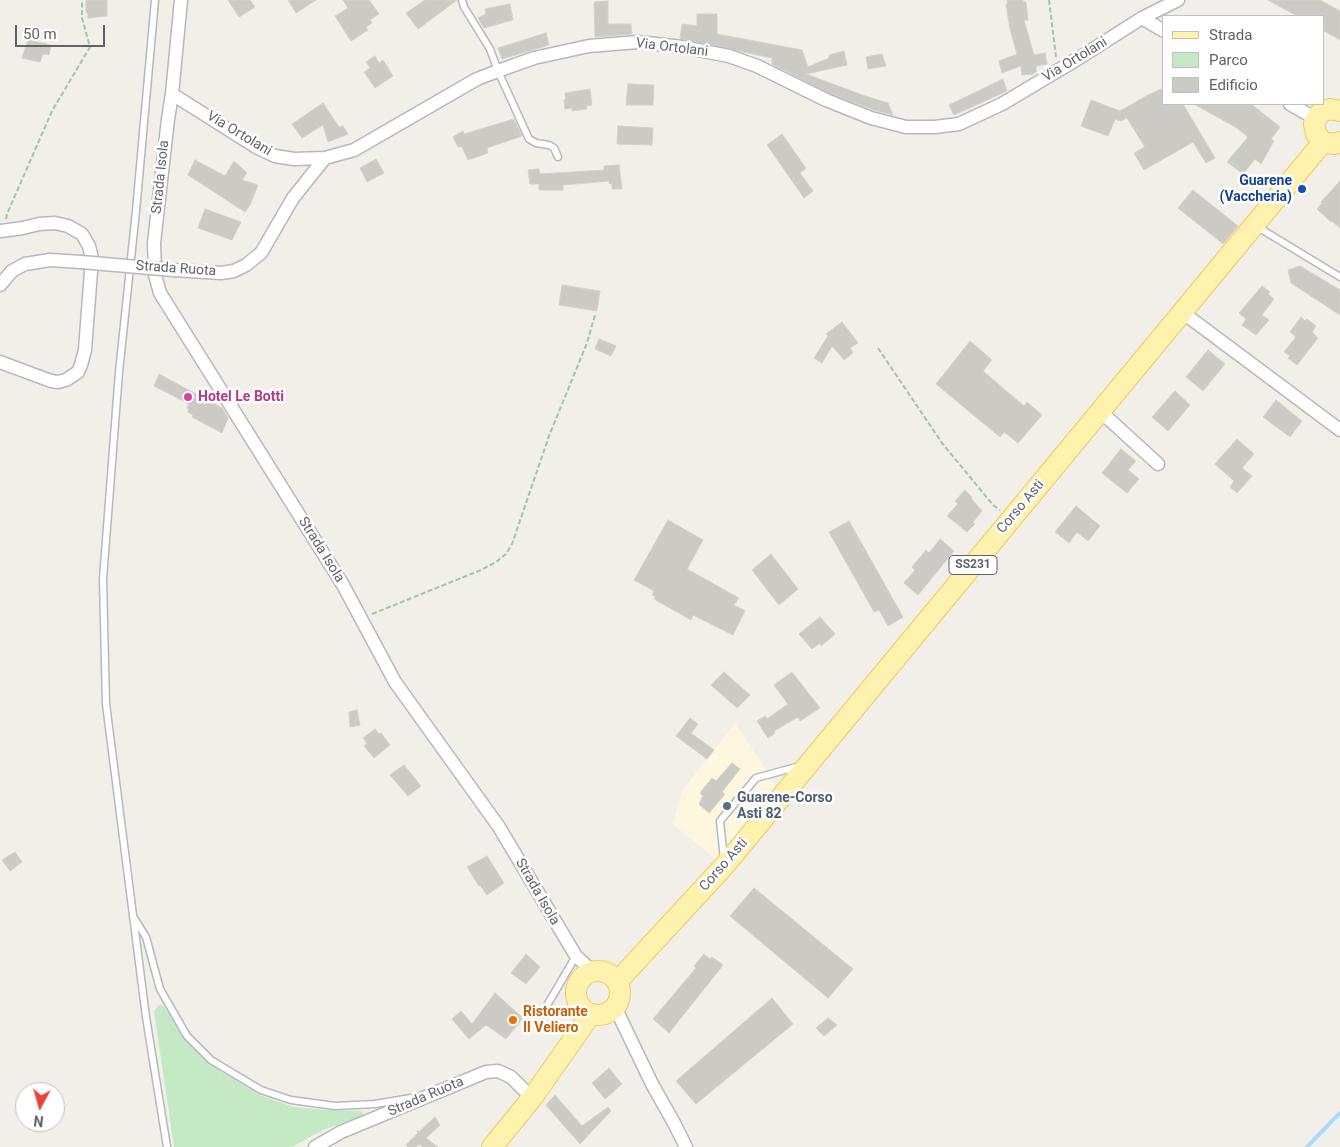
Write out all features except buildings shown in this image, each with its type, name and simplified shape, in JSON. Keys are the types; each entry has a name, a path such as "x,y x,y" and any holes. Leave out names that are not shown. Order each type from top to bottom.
{"main road":[{"path":"1316,119 1324,110 1340,111"},
{"name":"SS231","path":"1316,119 1314,129 1319,138 1332,142"},
{"name":"Corso Asti","path":"617,982 725,865 1254,225 1332,142"},
{"path":"593,972 607,973 617,982 620,995 615,1007 604,1014 591,1014 580,1005 576,992 582,979 593,972"},
{"path":"492,1147 532,1098 591,1014"}],"street":[{"name":"Strada Isola","path":"181,0 154,243 155,275 160,293 343,585 395,682 499,827 576,956 593,972"},
{"name":"Via Ortolani","path":"172,94 256,147 275,156 294,159 325,158 354,150 477,79 498,71 534,58 589,46 638,42 682,47 729,56 757,66 826,100 871,118 906,127 959,124 1002,104 1142,18 1178,0"},
{"path":"1142,18 1162,30"},
{"path":"1292,105 1316,119"},
{"name":"Strada Ruota","path":"0,285 12,271 25,264 50,260 220,273 234,271 246,265 261,253 293,198 325,158"},
{"path":"0,362 58,382 72,377 78,372 85,350 92,258 89,246 82,234 68,226 55,223 39,224 2,231"},
{"path":"1182,312 1340,430"},
{"path":"1100,411 1158,464"},
{"path":"615,1007 652,1084 686,1147"},
{"name":"Strada Ruota","path":"315,1147 341,1132 486,1072 498,1071 511,1077 532,1098"}],"lane":[{"path":"155,0 136,212 119,372 103,579 106,704 146,1017 167,1147"},
{"path":"462,0 464,7 490,49 529,139 536,143 550,145 554,148 558,157"},
{"path":"1254,225 1340,277"},
{"path":"725,865 720,821 756,778 808,764"},
{"path":"132,915 146,937 160,989 187,1036 211,1060 261,1090 291,1100 335,1106 375,1104 427,1096"},
{"path":"539,1019 576,956"}],"path":[{"path":"2,231 7,214 52,111 90,47 82,18 82,0"},
{"path":"1049,0 1058,71"},
{"path":"361,618 481,570 506,554 512,544 549,436 587,343 595,315"},
{"path":"878,348 942,443 993,505 1012,518"}],"shaded area":[{"path":"735,723 763,765 777,791 718,861 673,824 682,791"}],"green space":[{"path":"159,1005 165,1008 192,1046 217,1069 262,1096 294,1107 359,1111 363,1112 362,1116 323,1130 292,1147 174,1147 154,1011"}],"waterway":[{"path":"1307,1147 1340,1113"}],"place":[{"name":"Guarene (Vaccheria)","path":"1302,189"},
{"name":"Hotel Le Botti","path":"188,397"},
{"name":"Guarene-Corso Asti 82","path":"727,806"},
{"name":"Ristorante Il Veliero","path":"513,1020"}]}
